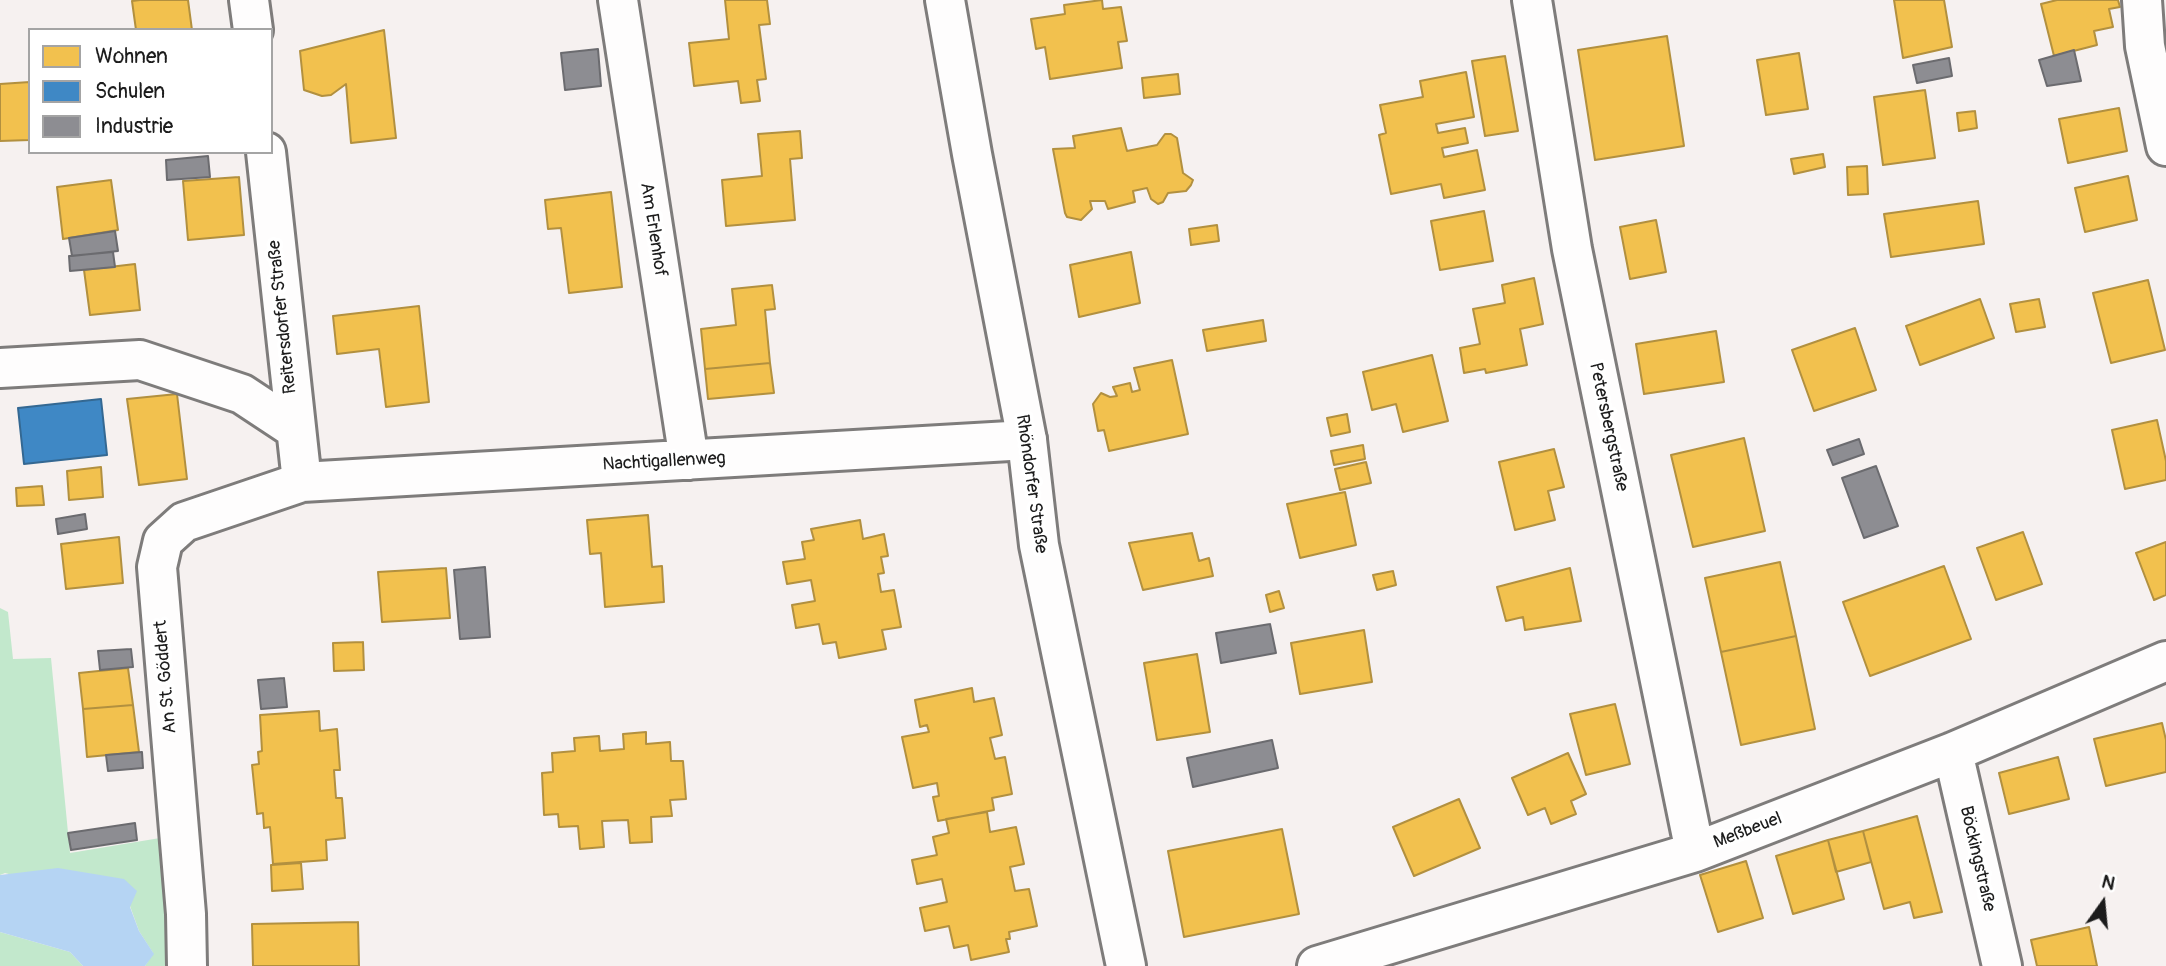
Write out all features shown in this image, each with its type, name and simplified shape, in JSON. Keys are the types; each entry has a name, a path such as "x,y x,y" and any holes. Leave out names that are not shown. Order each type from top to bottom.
{"street":[{"path":"249,0 253,28"},
{"name":"Am Erlenhof","path":"618,0 689,460"},
{"name":"Rhöndorfer Straße","path":"945,0 1027,440 1039,545 1126,966"},
{"name":"Petersbergstraße","path":"1532,0 1572,249 1695,852"},
{"path":"2142,0 2145,46 2166,146"},
{"name":"Reitersdorfer Straße","path":"266,154 302,482"},
{"path":"0,368 141,360 242,394 295,429"},
{"name":"Nachtigallenweg","path":"302,482 1027,440"},
{"name":"An St. Göddert","path":"187,966 186,914 157,567 163,541 184,522 302,482"},
{"name":"Meßbeuel","path":"1317,966 1695,852 1953,752 2166,661"},
{"name":"Böckingstraße","path":"1953,752 2002,966"}],"green space":[{"path":"0,608 8,612 13,659 51,658 70,853 160,838 168,966 145,966 153,953 139,931 130,906 5,873 0,875"},
{"path":"0,932 70,952 83,966 0,966"}],"water":[{"path":"58,868 124,879 137,891 130,907 139,931 154,954 145,966 83,966 70,952 0,932 0,875"}],"building: Wohnen":[{"path":"188,0 192,28 136,28 132,1"},
{"path":"725,0 767,0 770,24 759,25 766,79 757,80 760,101 741,103 738,81 694,86 689,43 729,39"},
{"path":"1102,0 1103,9 1121,7 1127,41 1118,42 1122,68 1050,79 1045,47 1036,49 1031,19 1065,14 1064,5"},
{"path":"1894,0 1944,0 1952,47 1903,58"},
{"path":"2057,0 2118,0 2120,7 2109,9 2113,27 2094,31 2097,45 2054,56 2041,4"},
{"path":"384,30 396,138 351,143 346,84 331,95 322,96 304,90 300,51"},
{"path":"1667,36 1684,146 1595,160 1578,50"},
{"path":"1799,53 1808,109 1766,115 1757,60"},
{"path":"1505,56 1518,131 1485,136 1472,61"},
{"path":"1466,72 1474,117 1436,124 1438,133 1465,128 1468,143 1442,148 1444,157 1477,150 1485,190 1444,198 1441,184 1391,194 1379,135 1386,133 1380,105 1423,97 1420,81"},
{"path":"1178,74 1180,94 1144,98 1142,78"},
{"path":"28,82 28,140 0,141 0,84"},
{"path":"1925,90 1935,158 1883,165 1874,97"},
{"path":"2119,108 2127,151 2068,163 2059,119"},
{"path":"1975,111 1977,128 1959,131 1957,113"},
{"path":"1121,128 1127,151 1157,145 1165,134 1177,138 1183,173 1193,180 1191,185 1186,191 1168,193 1163,202 1158,204 1151,199 1147,188 1133,191 1135,202 1108,209 1105,201 1090,201 1092,209 1081,220 1067,217 1053,149 1075,148 1073,136"},
{"path":"800,131 802,158 790,159 795,220 726,226 722,180 762,176 758,134"},
{"path":"1823,154 1825,167 1794,174 1791,159"},
{"path":"1867,166 1868,194 1848,195 1847,167"},
{"path":"2128,176 2137,220 2085,232 2075,188"},
{"path":"239,177 244,235 188,240 183,181"},
{"path":"111,180 118,230 63,239 57,187"},
{"path":"611,192 622,287 569,293 561,228 548,229 545,200"},
{"path":"1978,201 1984,244 1891,257 1884,214"},
{"path":"1484,211 1493,261 1440,270 1431,221"},
{"path":"1656,220 1666,272 1630,279 1620,227"},
{"path":"1217,225 1219,241 1191,245 1189,229"},
{"path":"1131,252 1140,303 1079,317 1070,265"},
{"path":"135,264 140,310 90,315 84,270"},
{"path":"1534,278 1543,324 1520,329 1527,365 1486,373 1485,369 1464,373 1460,348 1480,344 1473,309 1505,303 1502,285"},
{"path":"2148,280 2165,350 2111,363 2093,293"},
{"path":"772,285 775,309 765,310 770,363 705,369 701,329 736,325 732,289"},
{"path":"1980,299 1994,338 1920,365 1906,326"},
{"path":"2039,299 2045,327 2016,332 2010,304"},
{"path":"419,306 429,402 386,407 379,349 337,354 333,316"},
{"path":"1263,320 1266,341 1207,351 1203,330"},
{"path":"1855,328 1876,390 1814,411 1792,350"},
{"path":"1716,331 1724,382 1644,394 1636,344"},
{"path":"1432,355 1448,421 1403,432 1396,404 1372,410 1363,372"},
{"path":"1172,360 1188,434 1109,451 1104,430 1098,431 1093,404 1101,393 1110,397 1117,396 1113,387 1130,383 1132,392 1140,390 1134,368"},
{"path":"770,363 774,393 708,399 705,369"},
{"path":"177,394 187,479 139,485 127,399"},
{"path":"1347,414 1350,432 1331,436 1327,418"},
{"path":"2157,420 2166,461 2166,480 2125,489 2112,430"},
{"path":"1744,438 1765,531 1693,547 1671,455"},
{"path":"1363,445 1365,459 1334,465 1331,451"},
{"path":"1554,449 1564,487 1548,491 1555,520 1515,530 1499,462"},
{"path":"1366,462 1371,483 1340,490 1335,469"},
{"path":"101,467 103,497 69,500 67,471"},
{"path":"42,486 44,505 17,506 16,488"},
{"path":"1345,492 1356,545 1300,558 1287,504"},
{"path":"648,515 652,567 662,566 664,602 605,607 601,553 590,554 587,520"},
{"path":"860,520 863,539 884,534 888,556 881,557 884,573 878,574 881,592 894,590 901,627 882,630 886,649 839,658 836,642 823,644 819,624 796,628 792,605 815,601 811,580 787,584 783,562 805,559 802,542 814,540 811,529"},
{"path":"2023,532 2042,584 1996,600 1977,548"},
{"path":"1192,533 1199,561 1209,558 1213,576 1143,590 1129,543"},
{"path":"119,537 123,583 66,589 61,544"},
{"path":"2166,542 2166,595 2154,600 2136,553"},
{"path":"1780,562 1796,636 1721,652 1705,578"},
{"path":"1944,566 1971,639 1870,676 1843,602"},
{"path":"446,568 450,618 382,622 378,572"},
{"path":"1570,568 1581,621 1525,630 1523,617 1506,621 1497,587"},
{"path":"1393,571 1396,585 1377,590 1373,575"},
{"path":"1279,591 1284,608 1270,612 1266,595"},
{"path":"1364,630 1372,682 1300,694 1291,643"},
{"path":"1796,636 1815,729 1741,745 1721,652"},
{"path":"363,642 364,670 334,671 333,643"},
{"path":"1197,654 1210,732 1157,740 1144,663"},
{"path":"128,668 133,705 83,709 79,673"},
{"path":"972,688 974,702 994,698 1002,735 990,738 995,759 1005,757 1012,794 992,798 994,810 938,821 933,797 939,796 937,783 913,788 902,737 929,732 927,725 920,727 915,700"},
{"path":"1615,704 1630,764 1586,775 1570,714"},
{"path":"133,705 139,752 87,757 83,709"},
{"path":"319,711 320,731 337,729 340,770 334,770 336,798 342,798 345,838 326,840 327,860 273,864 270,827 264,828 263,813 257,814 252,765 259,764 258,752 262,751 260,715"},
{"path":"2162,723 2166,740 2166,772 2106,786 2094,739"},
{"path":"646,732 646,744 670,742 671,761 683,761 686,799 670,800 672,816 651,817 652,842 630,843 628,820 602,821 604,847 580,849 578,826 559,827 558,814 544,815 542,773 553,772 552,753 575,751 574,738 599,736 600,751 624,749 623,734"},
{"path":"1568,753 1586,794 1571,801 1576,814 1551,824 1545,808 1528,815 1512,778"},
{"path":"2058,757 2069,799 2009,814 1999,773"},
{"path":"1459,799 1480,848 1414,876 1393,827"},
{"path":"987,812 990,832 1016,827 1024,864 1010,867 1015,891 1029,889 1037,926 1009,932 1010,939 1006,939 1009,952 971,960 968,945 954,948 949,926 925,931 920,908 947,902 942,879 917,884 912,860 937,855 933,837 949,833 946,819"},
{"path":"1917,816 1942,912 1914,918 1910,902 1884,909 1863,831"},
{"path":"1282,829 1299,914 1184,937 1168,851"},
{"path":"1863,831 1871,862 1836,872 1828,840"},
{"path":"1828,840 1844,899 1793,914 1776,856"},
{"path":"1746,861 1763,918 1718,932 1700,875"},
{"path":"301,863 303,889 272,891 271,865"},
{"path":"358,922 359,966 253,966 252,924"},
{"path":"2089,927 2097,966 2037,966 2031,940"}],"building: Schulen":[{"path":"101,399 107,455 24,464 18,408"}],"building: Industrie":[{"path":"598,49 601,86 565,90 561,53"},
{"path":"2074,50 2081,81 2047,86 2039,60"},
{"path":"1949,58 1952,76 1917,83 1913,65"},
{"path":"208,156 210,177 167,180 166,160"},
{"path":"115,231 118,251 72,256 69,238"},
{"path":"113,252 115,267 70,271 69,256"},
{"path":"1859,439 1864,454 1833,465 1827,450"},
{"path":"1876,466 1898,526 1864,538 1842,478"},
{"path":"85,514 87,529 58,534 56,519"},
{"path":"485,567 490,637 460,639 454,570"},
{"path":"1270,624 1276,653 1221,663 1216,633"},
{"path":"131,649 133,667 100,670 98,651"},
{"path":"284,678 287,707 261,709 258,680"},
{"path":"1272,740 1278,768 1193,787 1187,758"},
{"path":"142,752 143,768 108,771 106,755"},
{"path":"135,823 137,840 71,850 68,833"}]}
